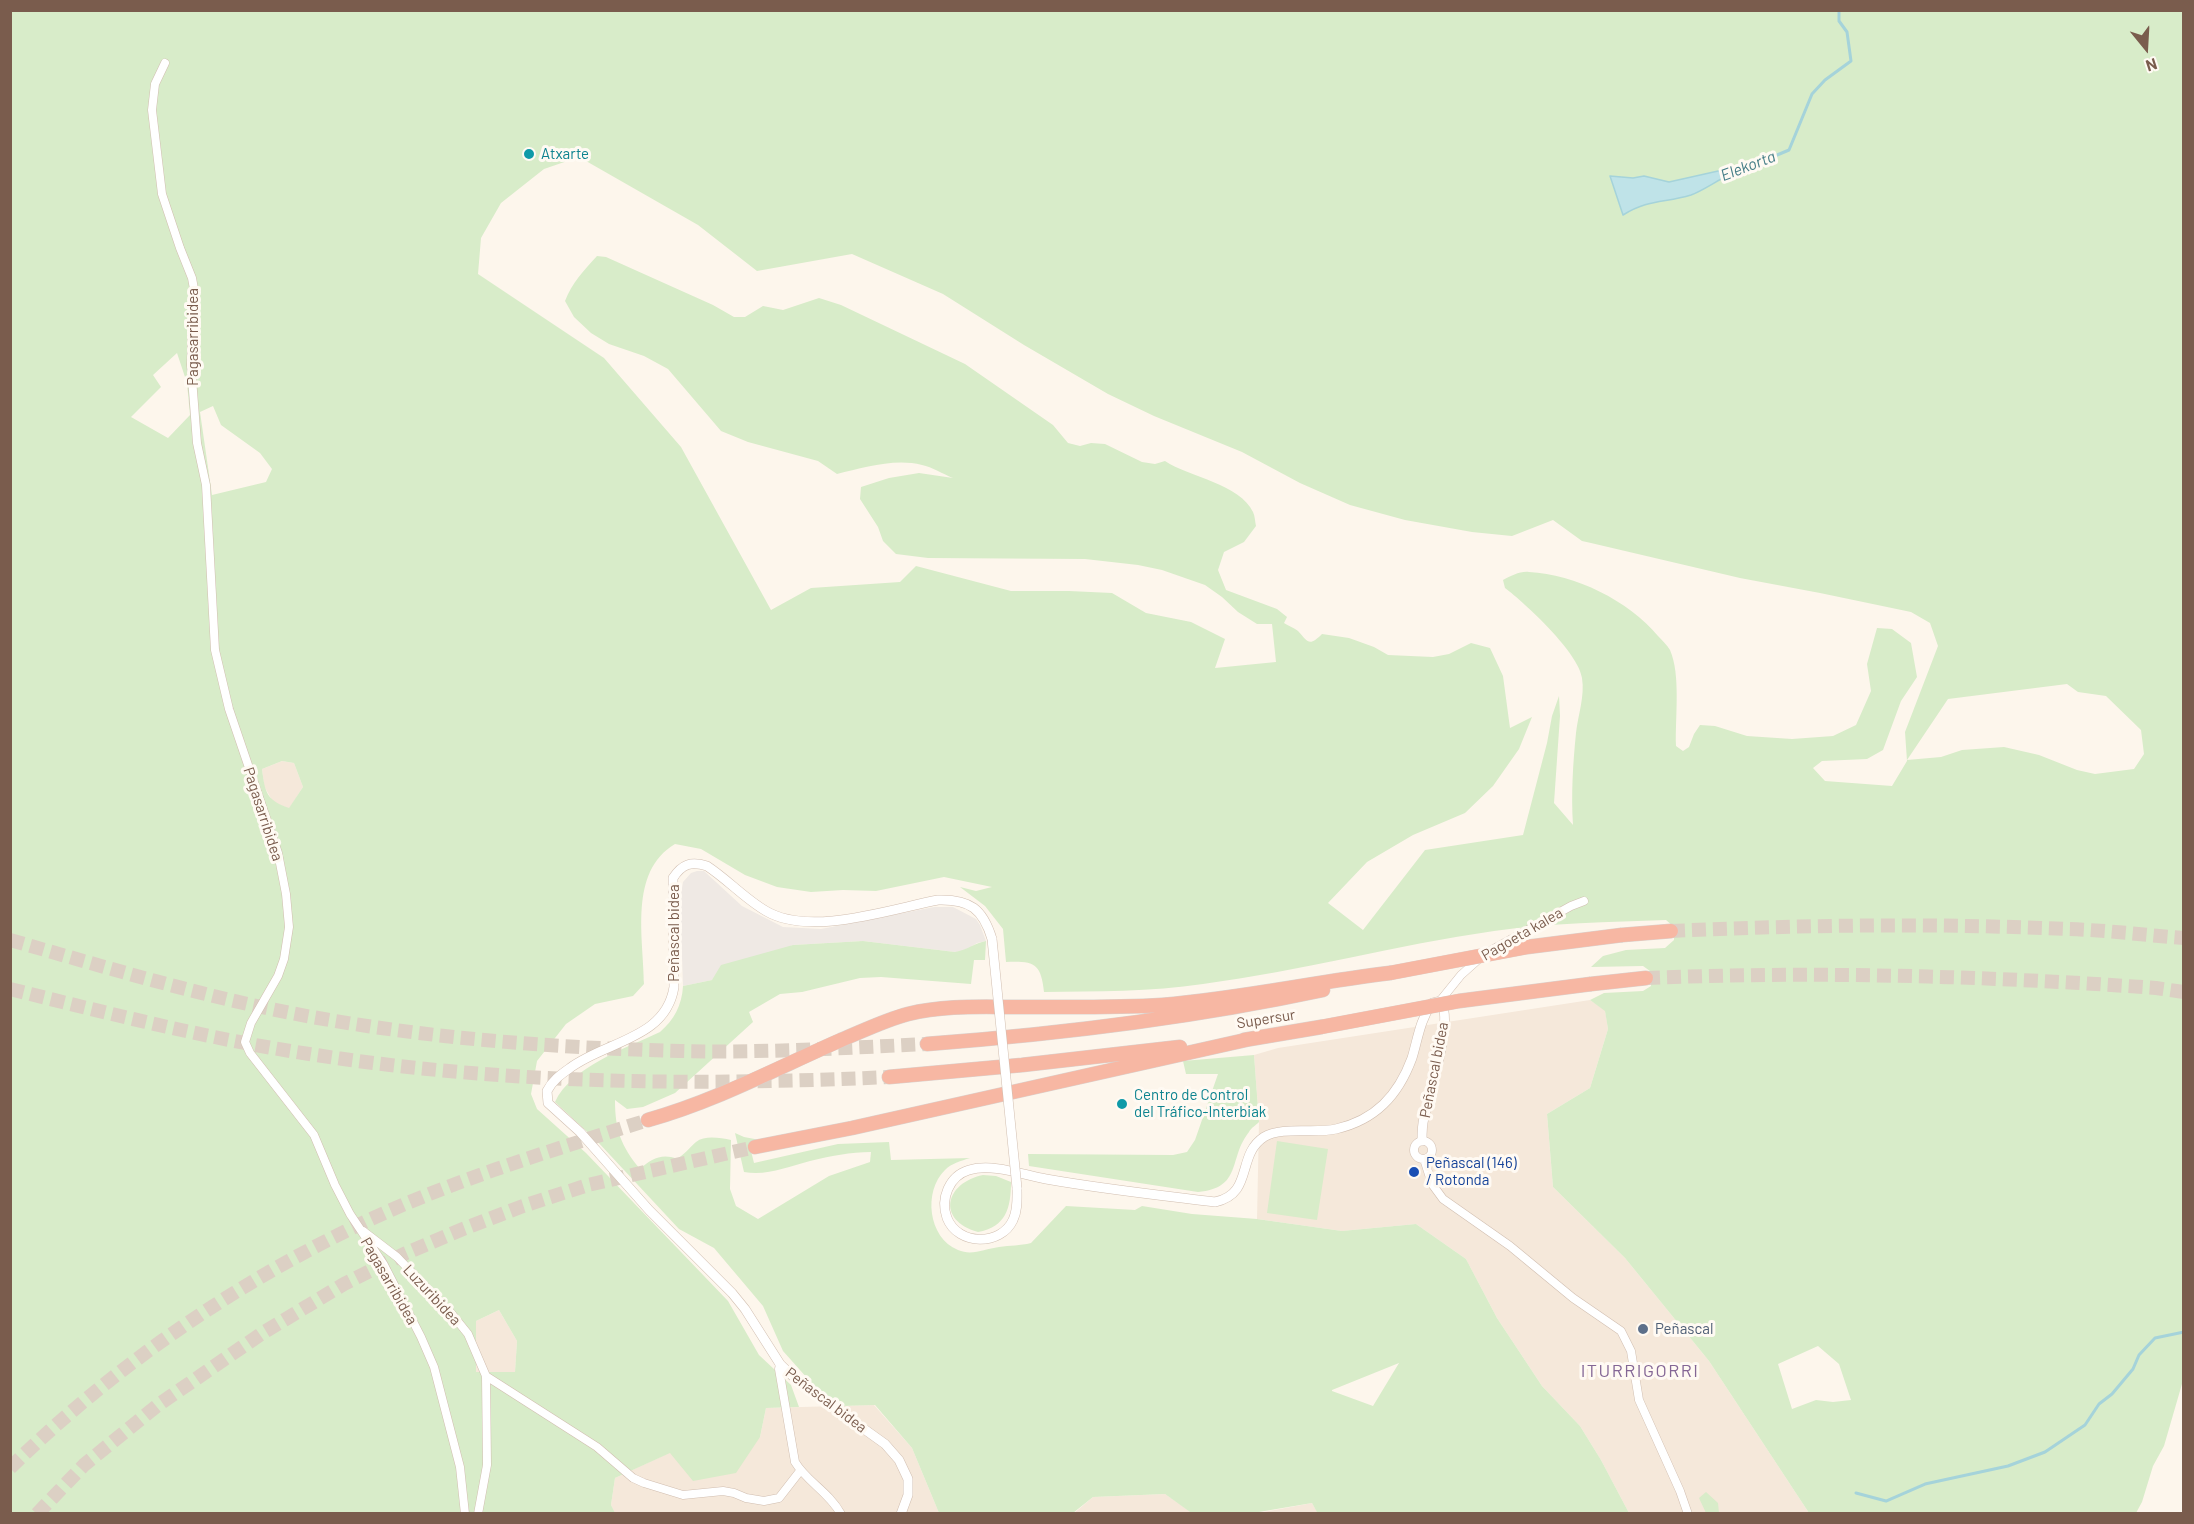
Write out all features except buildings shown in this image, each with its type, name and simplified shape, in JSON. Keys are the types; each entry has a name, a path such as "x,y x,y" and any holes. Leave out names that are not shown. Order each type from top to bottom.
{"highway":[{"name":"Supersur","path":"927,1044 1022,1037 1123,1025 1246,1006 1332,984 1527,947 1671,931"},
{"name":"Supersur","path":"890,1077 1022,1065 1250,1039 1459,1001 1646,978"},
{"path":"648,1120 713,1098 870,1028 908,1014 927,1010 969,1007 1160,1005 1332,984"},
{"path":"755,1147 852,1128 1250,1039"}],"street":[{"name":"Pagasarribidea","path":"165,63 154,84 152,111 162,194 195,289 191,365 197,443 206,484 215,650 229,709 278,853 286,894 289,927 284,959 269,994 251,1023 245,1042 250,1053 314,1135 335,1185 359,1229 398,1290 434,1367 460,1467 465,1514"},
{"name":"Peñascal bidea","path":"901,1514 908,1495 908,1479 899,1460 885,1444 800,1383 780,1364 745,1309 732,1293 649,1210 580,1132 548,1103 547,1091 557,1077 586,1057 649,1029 665,1014 670,1005 674,987 673,878 682,866 696,863 707,866 767,912 796,920 854,917 951,899 973,906 987,923 992,939 1017,1188 1017,1206 1014,1219 998,1236 985,1240 971,1239 952,1228 947,1218 944,1202 950,1184 957,1177 968,1170 980,1168 992,1168 1067,1182 1203,1201 1215,1202 1229,1198 1239,1187 1253,1146 1265,1136 1277,1133 1338,1129 1360,1123 1378,1111 1395,1089 1412,1059 1424,1014 1432,1003 1440,1001 1445,1006 1446,1019 1433,1087 1424,1118 1422,1141"},
{"name":"Pagoeta kalea","path":"1440,1001 1461,975 1479,959 1570,906 1584,901"},
{"path":"1422,1141 1427,1142 1432,1150 1430,1156 1424,1159 1416,1156 1414,1151 1416,1143 1422,1141"},
{"path":"1424,1159 1432,1184 1443,1199 1510,1246 1573,1298 1621,1331 1631,1351 1639,1400 1688,1514"},
{"name":"Luzuribidea","path":"359,1229 397,1257 451,1313 468,1334 486,1376 487,1465 478,1514"},
{"path":"780,1364 795,1462 800,1471 834,1501 841,1514"},
{"path":"486,1376 597,1447 633,1478 666,1491 683,1495 723,1491 764,1501 779,1498 800,1471"}],"shaded area":[{"path":"282,761 294,763 303,787 289,809 273,802 264,786 262,769"},
{"path":"704,871 742,906 783,927 821,929 934,907 953,907 976,919 986,941 977,943 964,951 955,952 863,941 793,945 712,980 683,986 680,900 683,882 691,873"},
{"path":"1590,1000 1605,1010 1608,1029 1590,1088 1547,1114 1553,1187 1625,1258 1709,1361 1809,1513 1629,1513 1580,1426 1542,1386 1497,1318 1466,1259 1416,1224 1342,1231 1257,1219 1259,1122 1254,1055 1278,1048"},
{"path":"499,1310 517,1341 515,1373 476,1372 476,1321"},
{"path":"874,1405 912,1448 939,1513 615,1514 611,1505 615,1478 671,1452 760,1437 766,1408"},
{"path":"1165,1494 1193,1513 1073,1514 1093,1497"},
{"path":"1312,1503 1318,1513 1253,1514"}],"green space":[{"path":"10,11 2183,11 2184,1377 2164,1446 2153,1466 2142,1502 2136,1513 1809,1513 1709,1361 1625,1258 1553,1187 1547,1114 1590,1088 1608,1029 1605,1011 1590,1000 1604,993 1643,991 1651,986 1650,971 1643,966 1591,967 1603,956 1626,950 1665,948 1674,940 1674,927 1666,920 1515,928 1421,943 1240,979 1183,987 1124,991 1044,992 1041,975 1034,966 1023,962 1006,962 1003,929 985,906 960,887 976,891 992,887 944,877 876,891 811,892 777,887 745,875 701,849 675,844 660,856 650,871 645,889 641,927 644,984 633,996 595,1004 566,1024 537,1061 531,1094 537,1109 586,1153 728,1301 759,1355 791,1385 799,1407 766,1408 760,1437 736,1473 693,1481 670,1453 615,1478 611,1505 615,1513 11,1513","holes":["579,157 698,225 757,271 852,254 943,294 1108,394 1154,416 1242,452 1300,483 1350,505 1405,520 1472,532 1512,536 1553,520 1582,541 1740,578 1911,612 1930,623 1938,646 1905,732 1907,761 1892,786 1825,781 1813,768 1822,761 1867,759 1883,750 1901,701 1917,677 1911,643 1892,629 1877,628 1867,664 1871,691 1856,725 1833,736 1792,739 1747,736 1715,726 1700,725 1689,747 1683,751 1676,746 1676,684 1673,660 1670,650 1663,641 1632,612 1600,592 1547,574 1519,573 1503,580 1505,588 1562,642 1579,668 1582,678 1582,699 1573,767 1573,825 1554,803 1560,716 1559,696 1523,835 1425,850 1363,930 1328,903 1367,862 1413,835 1465,813 1493,786 1519,749 1532,717 1510,728 1503,676 1490,648 1471,643 1449,654 1433,657 1388,655 1349,638 1322,634 1309,642 1297,630 1284,623 1287,617 1277,609 1226,590 1218,570 1224,552 1244,542 1256,526 1254,514 1246,502 1226,488 1165,461 1155,464 1142,462 1105,444 1091,443 1080,446 1068,443 1053,425 965,364 841,305 819,298 783,310 763,306 745,317 734,317 713,305 606,257 597,256 575,283 565,301 574,317 591,333 609,344 644,356 668,369 721,431 748,442 818,461 837,474 879,465 911,463 926,466 953,478 919,473 889,478 861,487 860,499 878,527 883,541 896,554 928,558 1085,559 1162,570 1205,585 1238,612 1257,624 1272,624 1276,662 1215,668 1225,639 1191,622 1146,613 1112,593 1011,591 916,566 900,582 811,588 771,610 681,447 604,358 478,274 481,238 501,203 544,169","177,353 187,383 190,415 168,438 131,417 161,387 153,375","213,406 221,425 260,453 272,469 266,482 212,495 200,412","2067,684 2078,692 2106,696 2141,730 2144,754 2134,769 2095,774 2077,770 2039,755 2004,747 1962,750 1941,757 1907,760 1948,699","282,761 294,763 303,787 289,808 271,798 266,789 262,769","499,1310 517,1341 515,1372 476,1372 476,1321","1818,1346 1839,1364 1851,1400 1833,1402 1816,1400 1792,1409 1778,1364"]},
{"path":"863,941 955,952 986,941 985,960 974,960 971,984 881,977 860,978 802,992 780,994 749,1012 753,1022 675,1093 643,1107 627,1109 615,1100 620,1137 640,1169 657,1158 677,1159 704,1138 731,1140 730,1189 736,1206 758,1219 829,1176 870,1162 871,1152 833,1156 769,1172 744,1172 735,1133 760,1140 749,1143 754,1163 838,1144 889,1142 891,1160 970,1158 945,1170 938,1179 932,1201 932,1213 940,1235 948,1244 963,1252 978,1252 1031,1243 1066,1206 1135,1210 1142,1206 1342,1231 1416,1224 1466,1259 1497,1318 1542,1386 1580,1426 1629,1513 1318,1514 1312,1503 1253,1513 1193,1514 1165,1494 1093,1497 1073,1513 939,1513 912,1448 875,1405 842,1406 816,1388 783,1351 763,1306 714,1248 679,1229 596,1140 555,1102 573,1079 586,1069 660,1032 676,1012 683,986 712,980 721,965 793,945","holes":["1399,1363 1373,1406 1332,1390"]},
{"path":"1254,1055 1259,1122 1251,1129 1243,1142 1232,1170 1222,1185 1198,1192 1029,1166 1028,1154 1173,1155 1187,1152 1195,1140 1218,1074 1186,1074 1183,1061"},
{"path":"1277,1141 1328,1149 1317,1220 1267,1213"},
{"path":"983,1175 996,1176 1011,1182 1011,1191 1008,1208 1001,1221 995,1226 978,1232 956,1219 951,1211 950,1202 960,1186 970,1179"},
{"path":"1706,1492 1718,1503 1719,1513 1706,1513 1699,1498"}],"water":[{"path":"1727,169 1729,175 1696,193 1641,206 1623,215 1610,176 1633,178 1644,176 1669,182"}],"waterway":[{"name":"Elekorta","path":"1727,173 1789,150 1812,94 1825,80 1851,61 1847,32 1839,21 1839,10"},
{"path":"1856,1493 1886,1501 1925,1484 2008,1466 2045,1452 2085,1425 2099,1404 2112,1394 2133,1369 2139,1355 2155,1338 2184,1332"}],"tunnel":[{"path":"1671,931 1918,925 2081,930 2184,938"},
{"path":"10,940 240,1002 318,1018 408,1032 544,1045 680,1051 773,1051 927,1044"},
{"path":"1646,978 1774,975 1901,976 2092,984 2184,992"},
{"path":"10,989 239,1042 387,1065 530,1077 674,1082 889,1077"},
{"path":"10,1468 47,1433 124,1369 207,1310 293,1258 375,1217 452,1185 648,1120"},
{"path":"37,1514 84,1465 158,1405 261,1334 344,1284 404,1254 523,1206 588,1185 755,1147"}],"place":[{"name":"Atxarte","path":"529,154"},
{"name":"Centro de Control del Tráfico-Interbiak","path":"1122,1104"},
{"name":"Peñascal (146) / Rotonda","path":"1414,1172"},
{"name":"Peñascal","path":"1643,1329"}],"district":[{"name":"ITURRIGORRI","path":"1640,1371"}]}
